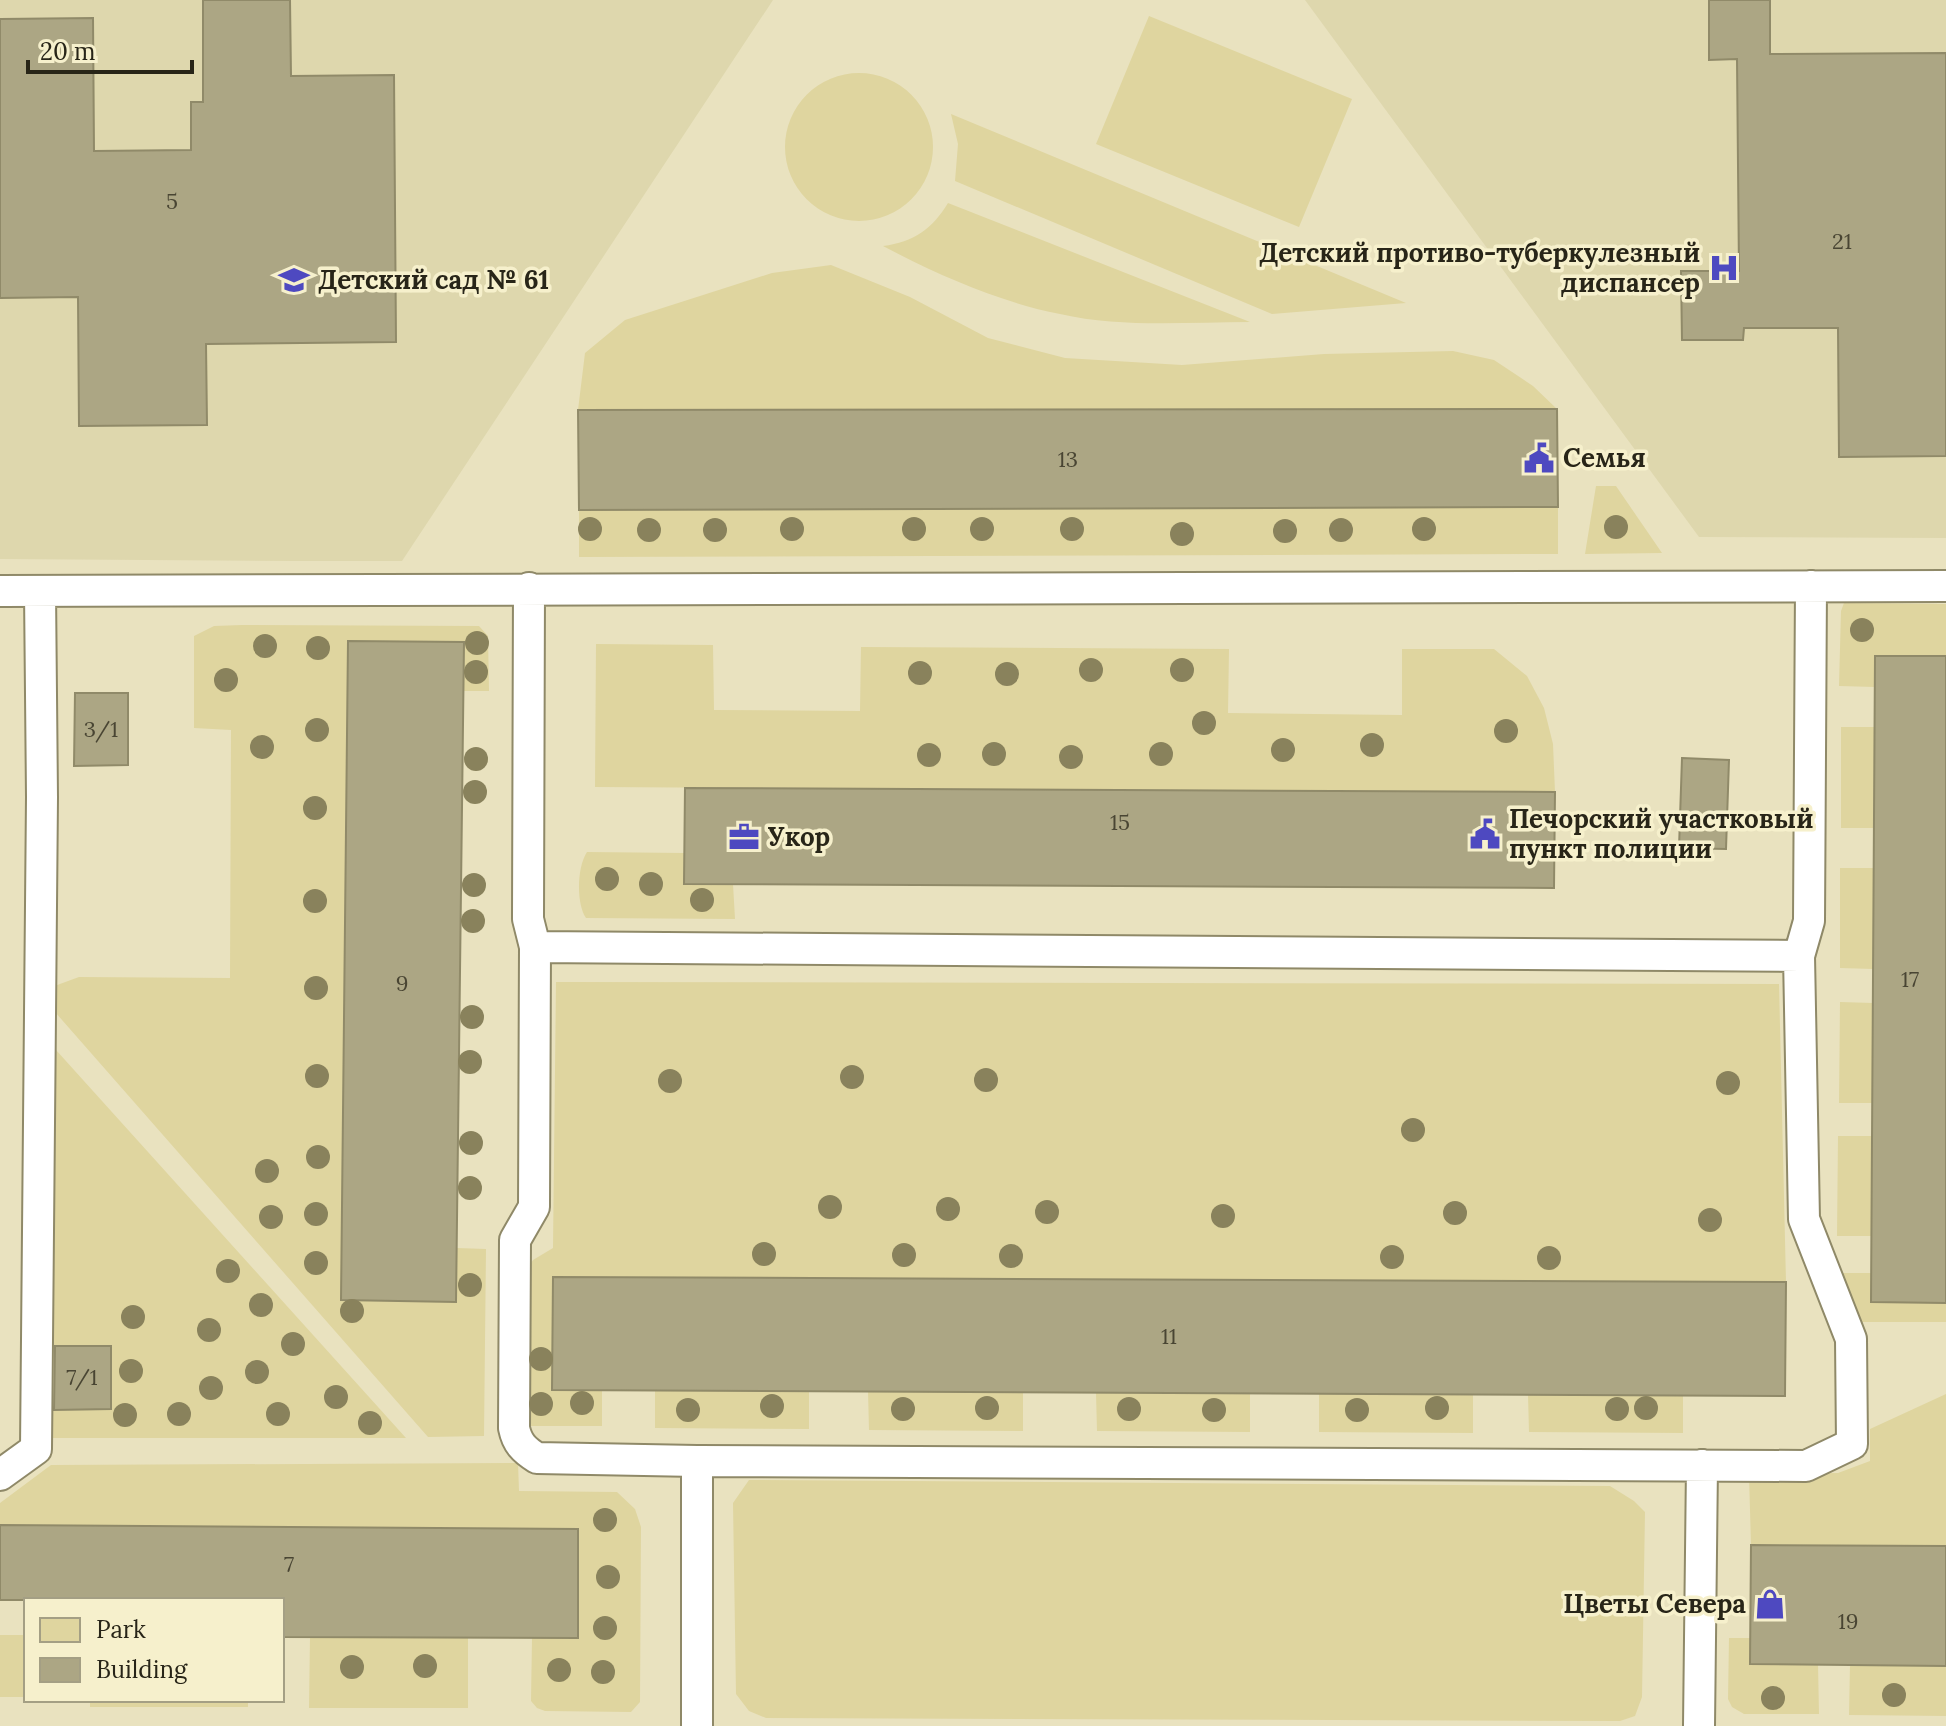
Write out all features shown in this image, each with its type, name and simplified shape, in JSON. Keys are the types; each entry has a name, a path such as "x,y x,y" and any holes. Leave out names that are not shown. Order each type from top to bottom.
{"lane":[{"path":"529,588 528,919 535,947 534,1207 515,1240 514,1428 516,1440 537,1458 1806,1466 1852,1444 1851,1339 1804,1219 1799,956 1809,921 1811,586"},
{"path":"0,591 1946,586"},
{"path":"0,1475 36,1449 42,812 40,591"},
{"path":"535,947 1799,956"},
{"path":"697,1461 697,1726"},
{"path":"1699,1726 1702,1465"}],"shaded area":[{"name":"Детский сад № 61","path":"0,0 773,0 402,561 295,561 0,559"},
{"name":"Детский противо-туберкулезный диспансер","path":"1305,0 1946,0 1946,538 1699,537"}],"green space":[{"path":"1149,16 1352,99 1299,227 1096,144"},
{"path":"859,73 887,79 911,95 927,119 933,147 927,175 911,199 887,215 859,221 831,215 807,199 791,175 785,147 791,119 807,95 831,79"},
{"path":"951,114 1406,303 1272,314 955,181 958,144"},
{"path":"948,203 1250,322 1130,323 1060,314 969,286 883,246 921,233"},
{"path":"831,265 910,297 988,338 1065,358 1182,365 1324,354 1453,351 1494,360 1533,386 1557,409 578,410 585,353 625,320 772,273"},
{"path":"1596,486 1616,486 1662,553 1585,554"},
{"path":"1558,507 1558,554 579,557 579,510"},
{"path":"1844,603 1946,604 1946,656 1875,687 1839,686 1841,611"},
{"path":"214,626 479,626 488,636 489,691 463,691 464,642 349,642 341,1300 456,1302 457,1248 486,1249 484,1436 428,1437 48,1004 49,988 79,977 230,978 231,730 194,728 194,636"},
{"path":"596,644 713,645 714,710 860,711 861,647 1229,649 1228,713 1402,715 1402,649 1494,649 1527,676 1544,708 1553,744 1555,792 595,787"},
{"path":"1841,727 1875,727 1874,828 1841,828"},
{"path":"587,852 685,853 733,884 735,919 586,918 579,885"},
{"path":"1840,868 1874,868 1873,969 1840,968"},
{"path":"556,982 1779,984 1786,1282 602,1390 602,1426 527,1426 527,1270 533,1260 553,1248"},
{"path":"1840,1002 1873,1003 1872,1103 1839,1103"},
{"path":"47,1040 406,1438 45,1438 44,1411 111,1408 110,1346 44,1347"},
{"path":"1838,1136 1872,1136 1871,1236 1837,1236"},
{"path":"1832,1273 1871,1273 1946,1303 1946,1322 1858,1322"},
{"path":"655,1390 809,1391 809,1429 655,1428"},
{"path":"868,1391 1023,1392 1023,1431 869,1430"},
{"path":"1096,1393 1250,1393 1250,1432 1097,1431"},
{"path":"1319,1394 1473,1394 1473,1433 1319,1432"},
{"path":"1946,1394 1946,1546 1751,1545 1749,1475 1838,1473 1870,1461 1870,1429"},
{"path":"1528,1395 1683,1395 1683,1433 1529,1432"},
{"path":"518,1463 519,1491 617,1492 635,1509 641,1527 640,1702 631,1712 545,1711 531,1701 532,1638 578,1638 578,1529 0,1525 0,1503 51,1465"},
{"path":"749,1480 1610,1486 1645,1512 1642,1697 1635,1716 1620,1721 766,1718 749,1711 736,1694 733,1503"},
{"path":"0,1635 24,1635 24,1697 0,1697"},
{"path":"310,1637 468,1638 468,1708 309,1708"},
{"path":"1729,1638 1750,1638 1750,1663 1818,1664 1819,1714 1744,1714 1732,1707 1728,1699"},
{"path":"1850,1665 1946,1666 1946,1716 1849,1715"},
{"path":"90,1702 248,1702 248,1707 90,1707"}],"building":[{"path":"203,0 290,0 291,76 394,75 396,342 206,344 207,425 79,426 78,297 0,298 0,19 93,18 94,151 191,150 191,102 203,102"},
{"path":"1709,0 1770,0 1770,54 1946,53 1946,456 1839,457 1838,328 1744,328 1743,340 1682,340 1681,271 1739,271 1737,59 1709,60"},
{"path":"1557,409 1558,507 579,510 578,410"},
{"path":"348,641 464,642 456,1302 341,1300"},
{"path":"1875,656 1946,656 1946,1303 1871,1302"},
{"path":"75,693 128,693 128,765 74,766"},
{"path":"1682,758 1729,760 1726,849 1679,848"},
{"path":"685,788 1555,792 1554,888 684,884"},
{"path":"553,1277 1786,1282 1785,1396 552,1390"},
{"path":"55,1346 111,1346 111,1409 54,1410"},
{"path":"0,1525 578,1529 578,1638 284,1637 284,1598 0,1600"},
{"path":"1751,1545 1946,1546 1946,1666 1750,1664"}],"place":[{"name":"Детский противо-туберкулезный диспансер","path":"1724,268"},
{"name":"Детский сад № 61","path":"294,280"},
{"name":"Семья","path":"1539,458"},
{"name":"Печорский участковый пункт полиции","path":"1485,834"},
{"name":"Укор","path":"744,837"},
{"name":"Цветы Севера","path":"1770,1604"}]}
